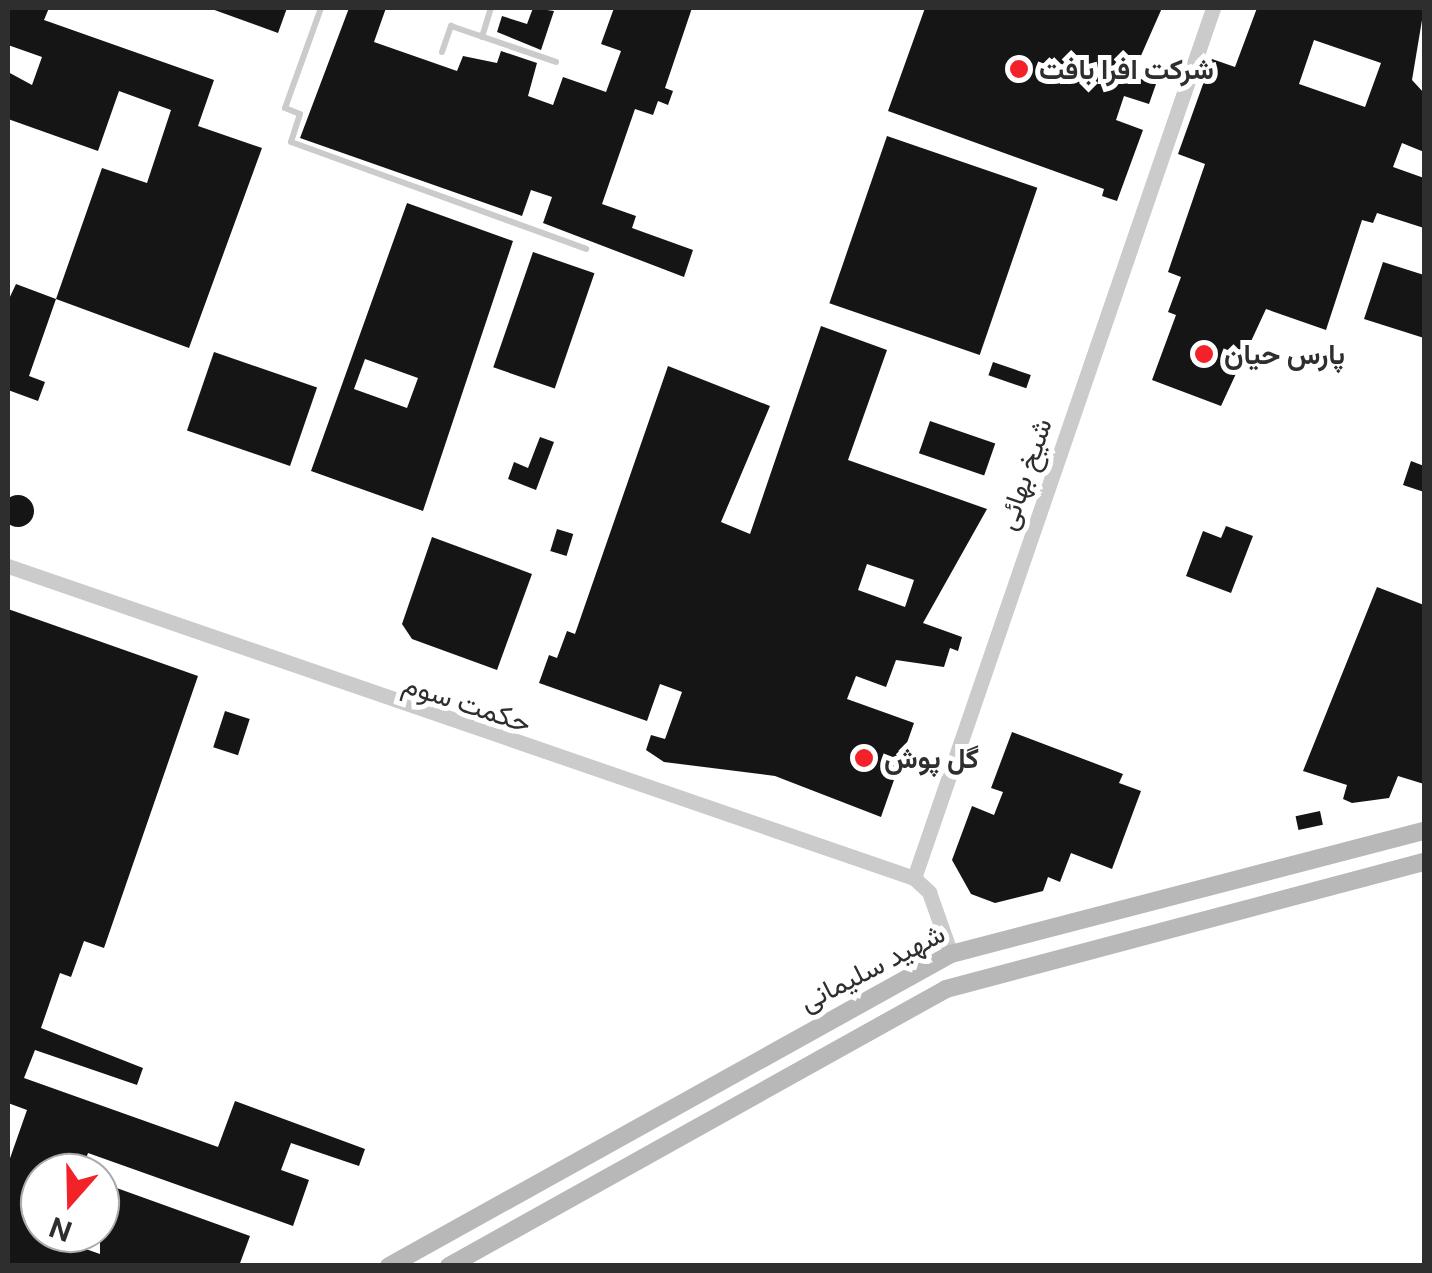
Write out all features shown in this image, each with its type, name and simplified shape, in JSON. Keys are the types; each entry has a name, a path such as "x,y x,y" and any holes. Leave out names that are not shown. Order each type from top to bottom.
{"main road":[{"name":"شهید سلیمانی","path":"390,1266 951,954 1424,831"},
{"name":"شهید سلیمانی","path":"449,1266 946,989 1424,862"}],"street":[{"name":"شیخ بهائی","path":"914,878 1213,8"},
{"name":"حکمت سوم","path":"8,566 914,878"},
{"path":"914,878 929,892 951,954"}],"lane":[{"path":"321,8 285,108 300,114 291,142 586,249"},
{"path":"482,37 492,8"},
{"path":"442,52 451,26 556,62"}],"building":[{"path":"8,8 49,8 44,20 214,80 198,126 262,148 189,348 56,299 102,168 147,183 171,110 119,91 98,151 8,119 8,72 32,85 42,57 8,45"},
{"path":"209,8 287,8 278,33"},
{"path":"349,8 386,8 374,42 457,71 463,56 497,63 501,51 537,63 528,96 553,105 563,77 606,92 621,51 601,44 614,8 692,8 665,88 673,91 668,105 658,101 653,115 635,109 602,204 636,216 632,228 693,250 684,277 543,223 552,197 531,190 522,216 300,138"},
{"path":"533,8 554,11 541,50 497,32 502,16 527,24"},
{"name":"شرکت افرا بافت","path":"925,8 1162,8 1132,76 1156,84 1149,104 1124,96 1116,120 1143,130 1117,201 1102,196 1104,189 888,111"},
{"path":"1257,8 1424,8 1412,80 1424,93 1424,152 1402,143 1393,167 1424,178 1424,228 1377,213 1373,223 1362,220 1326,330 1266,309 1221,406 1152,380 1176,315 1168,312 1181,277 1168,272 1205,164 1178,154 1212,59 1235,67","holes":["1314,40 1381,63 1365,107 1299,84"]},
{"path":"887,136 1037,188 980,355 829,303"},
{"path":"407,203 513,241 423,511 311,471","holes":["365,359 418,378 407,408 354,389"]},
{"path":"533,252 594,273 555,389 493,367"},
{"path":"1383,262 1424,275 1424,338 1364,319"},
{"path":"16,284 56,299 29,376 45,382 38,401 8,390 8,301"},
{"path":"821,326 887,350 848,460 987,509 923,623 962,637 958,651 950,648 944,667 896,660 886,687 856,676 847,699 914,723 881,817 775,776 664,762 646,750 651,735 665,739 682,692 660,684 647,721 539,683 549,655 557,658 567,631 575,634 668,366 770,406 721,522 750,534","holes":["867,564 914,580 905,607 858,590"]},
{"path":"214,352 317,387 290,466 187,430"},
{"path":"993,362 1031,375 1026,388 988,375"},
{"path":"930,421 995,443 984,476 919,453"},
{"path":"540,437 554,442 536,490 508,479 514,462 528,468"},
{"path":"1411,461 1424,466 1424,492 1403,485"},
{"path":"18,495 29,500 34,511 29,522 18,527 7,522 2,511 7,500"},
{"path":"1226,526 1253,536 1231,593 1186,576 1203,531 1221,538"},
{"path":"557,529 573,534 567,556 550,551"},
{"path":"432,537 532,574 497,670 412,639 402,624"},
{"path":"1377,587 1424,605 1424,784 1398,776 1389,798 1352,803 1343,799 1347,785 1303,771"},
{"path":"8,609 198,676 104,948 84,941 71,977 60,973 41,1028 143,1068 137,1085 35,1050 24,1078 218,1147 235,1101 365,1149 359,1166 291,1143 281,1170 309,1180 293,1226 120,1164 120,1153 20,1153 20,1253 120,1253 120,1189 250,1236 239,1266 8,1266 8,1164 27,1110 8,1103"},
{"path":"225,711 250,719 238,755 213,747"},
{"path":"1012,732 1123,774 1119,783 1141,791 1112,869 1071,853 1060,882 1048,877 1043,891 995,903 971,894 952,860 972,806 994,815 1003,792 991,788"},
{"path":"1320,811 1323,825 1298,830 1296,816"}],"place":[{"name":"شرکت افرا بافت","path":"1019,69"},
{"name":"پارس حیان","path":"1204,354"},
{"name":"گل پوش","path":"864,758"}]}
